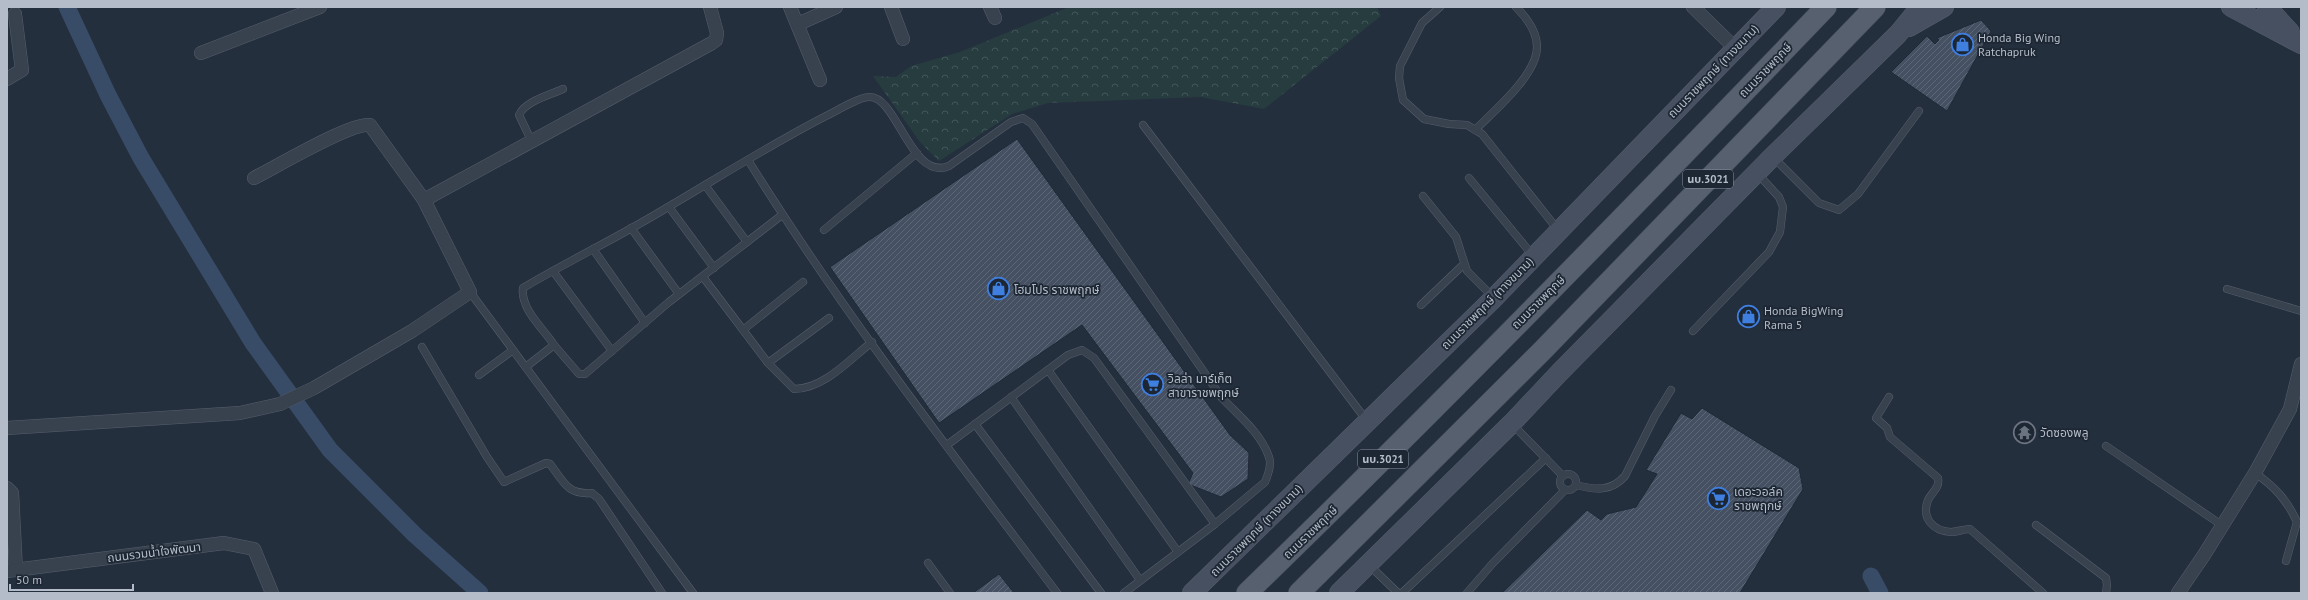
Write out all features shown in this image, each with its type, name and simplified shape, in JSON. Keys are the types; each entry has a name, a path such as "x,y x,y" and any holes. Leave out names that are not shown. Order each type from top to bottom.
{"main road":[{"name":"ถนนราชพฤกษ์ (ทางขนาน)","path":"1192,593 1494,298 1776,7"},
{"name":"ถนนราชพฤกษ์","path":"1247,593 1339,504 1639,201 1826,7"},
{"name":"นบ.3021","path":"1299,593 1542,351 1874,7"},
{"name":"นบ.3021","path":"1339,593 1512,423 1559,373 1773,156 1898,34 1920,7"},
{"path":"1898,34 1944,7"},
{"path":"2231,7 2301,44"},
{"path":"2267,7 2301,44"}],"street":[{"path":"200,53 320,7"},
{"path":"424,200 712,43 716,40 717,32 710,7"},
{"path":"790,7 820,80"},
{"path":"798,24 836,7"},
{"path":"892,7 903,39"},
{"path":"1692,7 1735,48"},
{"path":"7,79 22,70 15,14"},
{"path":"7,428 240,413 280,404 314,388 432,318 470,292 424,200 376,130 370,125 363,124 254,178"},
{"path":"2178,593 2223,526 2256,473 2290,409 2301,364"},
{"path":"7,488 12,493 11,570"},
{"name":"ถนนรวมน้ำใจพัฒนา","path":"11,570 224,543 254,549 272,593"}],"lane":[{"path":"1440,7 1422,24 1400,66 1399,78 1403,100 1424,118 1448,124 1467,125 1482,134 1559,232"},
{"path":"1475,130 1513,92 1531,68 1537,47 1528,20 1516,7"},
{"path":"532,142 521,122 519,114 520,111 529,104 563,89"},
{"path":"782,215 679,294 582,375 570,367 538,325 522,295 523,288 669,207 787,136 846,106 869,97 879,99 886,106 917,153 930,167 943,169 1011,122 1023,118 1032,124 1222,398 1240,414 1269,458 1269,472 1265,482 1215,524 1124,593"},
{"path":"1773,156 1819,203 1839,210 1858,194 1919,111"},
{"path":"1143,125 1367,421"},
{"path":"824,230 917,153"},
{"path":"748,160 782,215 872,342 1057,593"},
{"path":"1694,331 1769,252 1780,232 1782,207 1779,197 1756,173"},
{"path":"1468,178 1534,257"},
{"path":"705,185 747,242"},
{"path":"1423,196 1456,237 1467,271 1494,298"},
{"path":"669,207 714,268"},
{"path":"632,228 679,294"},
{"path":"593,249 645,322"},
{"path":"1420,305 1464,264"},
{"path":"553,271 612,351"},
{"path":"703,277 768,363 794,389 804,389 820,382 872,342"},
{"path":"743,330 803,282"},
{"path":"2227,288 2301,311"},
{"path":"470,292 513,350 527,366 693,593"},
{"path":"768,363 829,318"},
{"path":"527,366 554,345"},
{"path":"422,347 487,457 504,482 546,463 550,464 571,490 576,493 592,493 599,499 662,593"},
{"path":"479,375 513,350"},
{"path":"947,445 1068,355 1082,350 1094,358 1215,524"},
{"path":"1048,370 1178,552"},
{"path":"1576,485 1595,490 1618,484 1625,476 1655,416 1671,390"},
{"path":"1011,397 1140,580"},
{"path":"1888,397 1876,418 1887,428 1890,437 1938,478 1939,485 1928,501 1926,515 1928,522 1936,528 1951,532 1970,529 2043,593"},
{"path":"1512,423 1564,476"},
{"path":"975,424 1101,593"},
{"path":"2106,446 2223,526"},
{"path":"1402,593 1546,458"},
{"path":"2256,473 2276,488 2289,504 2298,522 2286,561"},
{"path":"1564,476 1572,475 1576,481 1576,485"},
{"path":"1564,476 1560,483 1565,490"},
{"path":"1467,593 1493,563 1565,490 1573,489 1576,485"},
{"path":"2036,525 2106,578 2106,593"},
{"path":"928,563 950,593"},
{"path":"1368,564 1398,593"}],"green space":[{"path":"1069,7 1377,7 1381,16 1264,109 1201,97 1048,103 1012,114 939,161 920,142 873,76 896,77 911,66 960,52"}],"building":[{"path":"1981,20 1991,31 1947,111 1891,72 1927,36 1935,44 1939,40 1937,38"},
{"path":"1017,139 1230,435 1249,453 1248,479 1221,497 1188,484 1193,473 1082,325 939,423 830,267"},
{"name":"เดอะวอล์ค ราชพฤกษ์","path":"1702,408 1799,468 1803,489 1740,593 1502,593 1587,510 1601,520 1607,514 1636,507 1657,474 1646,470 1681,413 1692,419"},
{"path":"999,574 1014,593 973,593"}],"waterway":[{"path":"67,7 108,95 141,158 253,343 330,450 415,535 480,593"},
{"path":"1871,576 1880,593"}],"place":[{"name":"Honda Big Wing Ratchapruk","path":"1963,44"},
{"name":"โฮมโปร ราชพฤกษ์","path":"998,289"},
{"name":"Honda BigWing Rama 5","path":"1748,317"},
{"name":"วิลล่า มาร์เก็ต สาขาราชพฤกษ์","path":"1152,385"},
{"name":"วัดซองพลู","path":"2025,432"},
{"name":"เดอะวอล์ค ราชพฤกษ์","path":"1719,498"}]}
